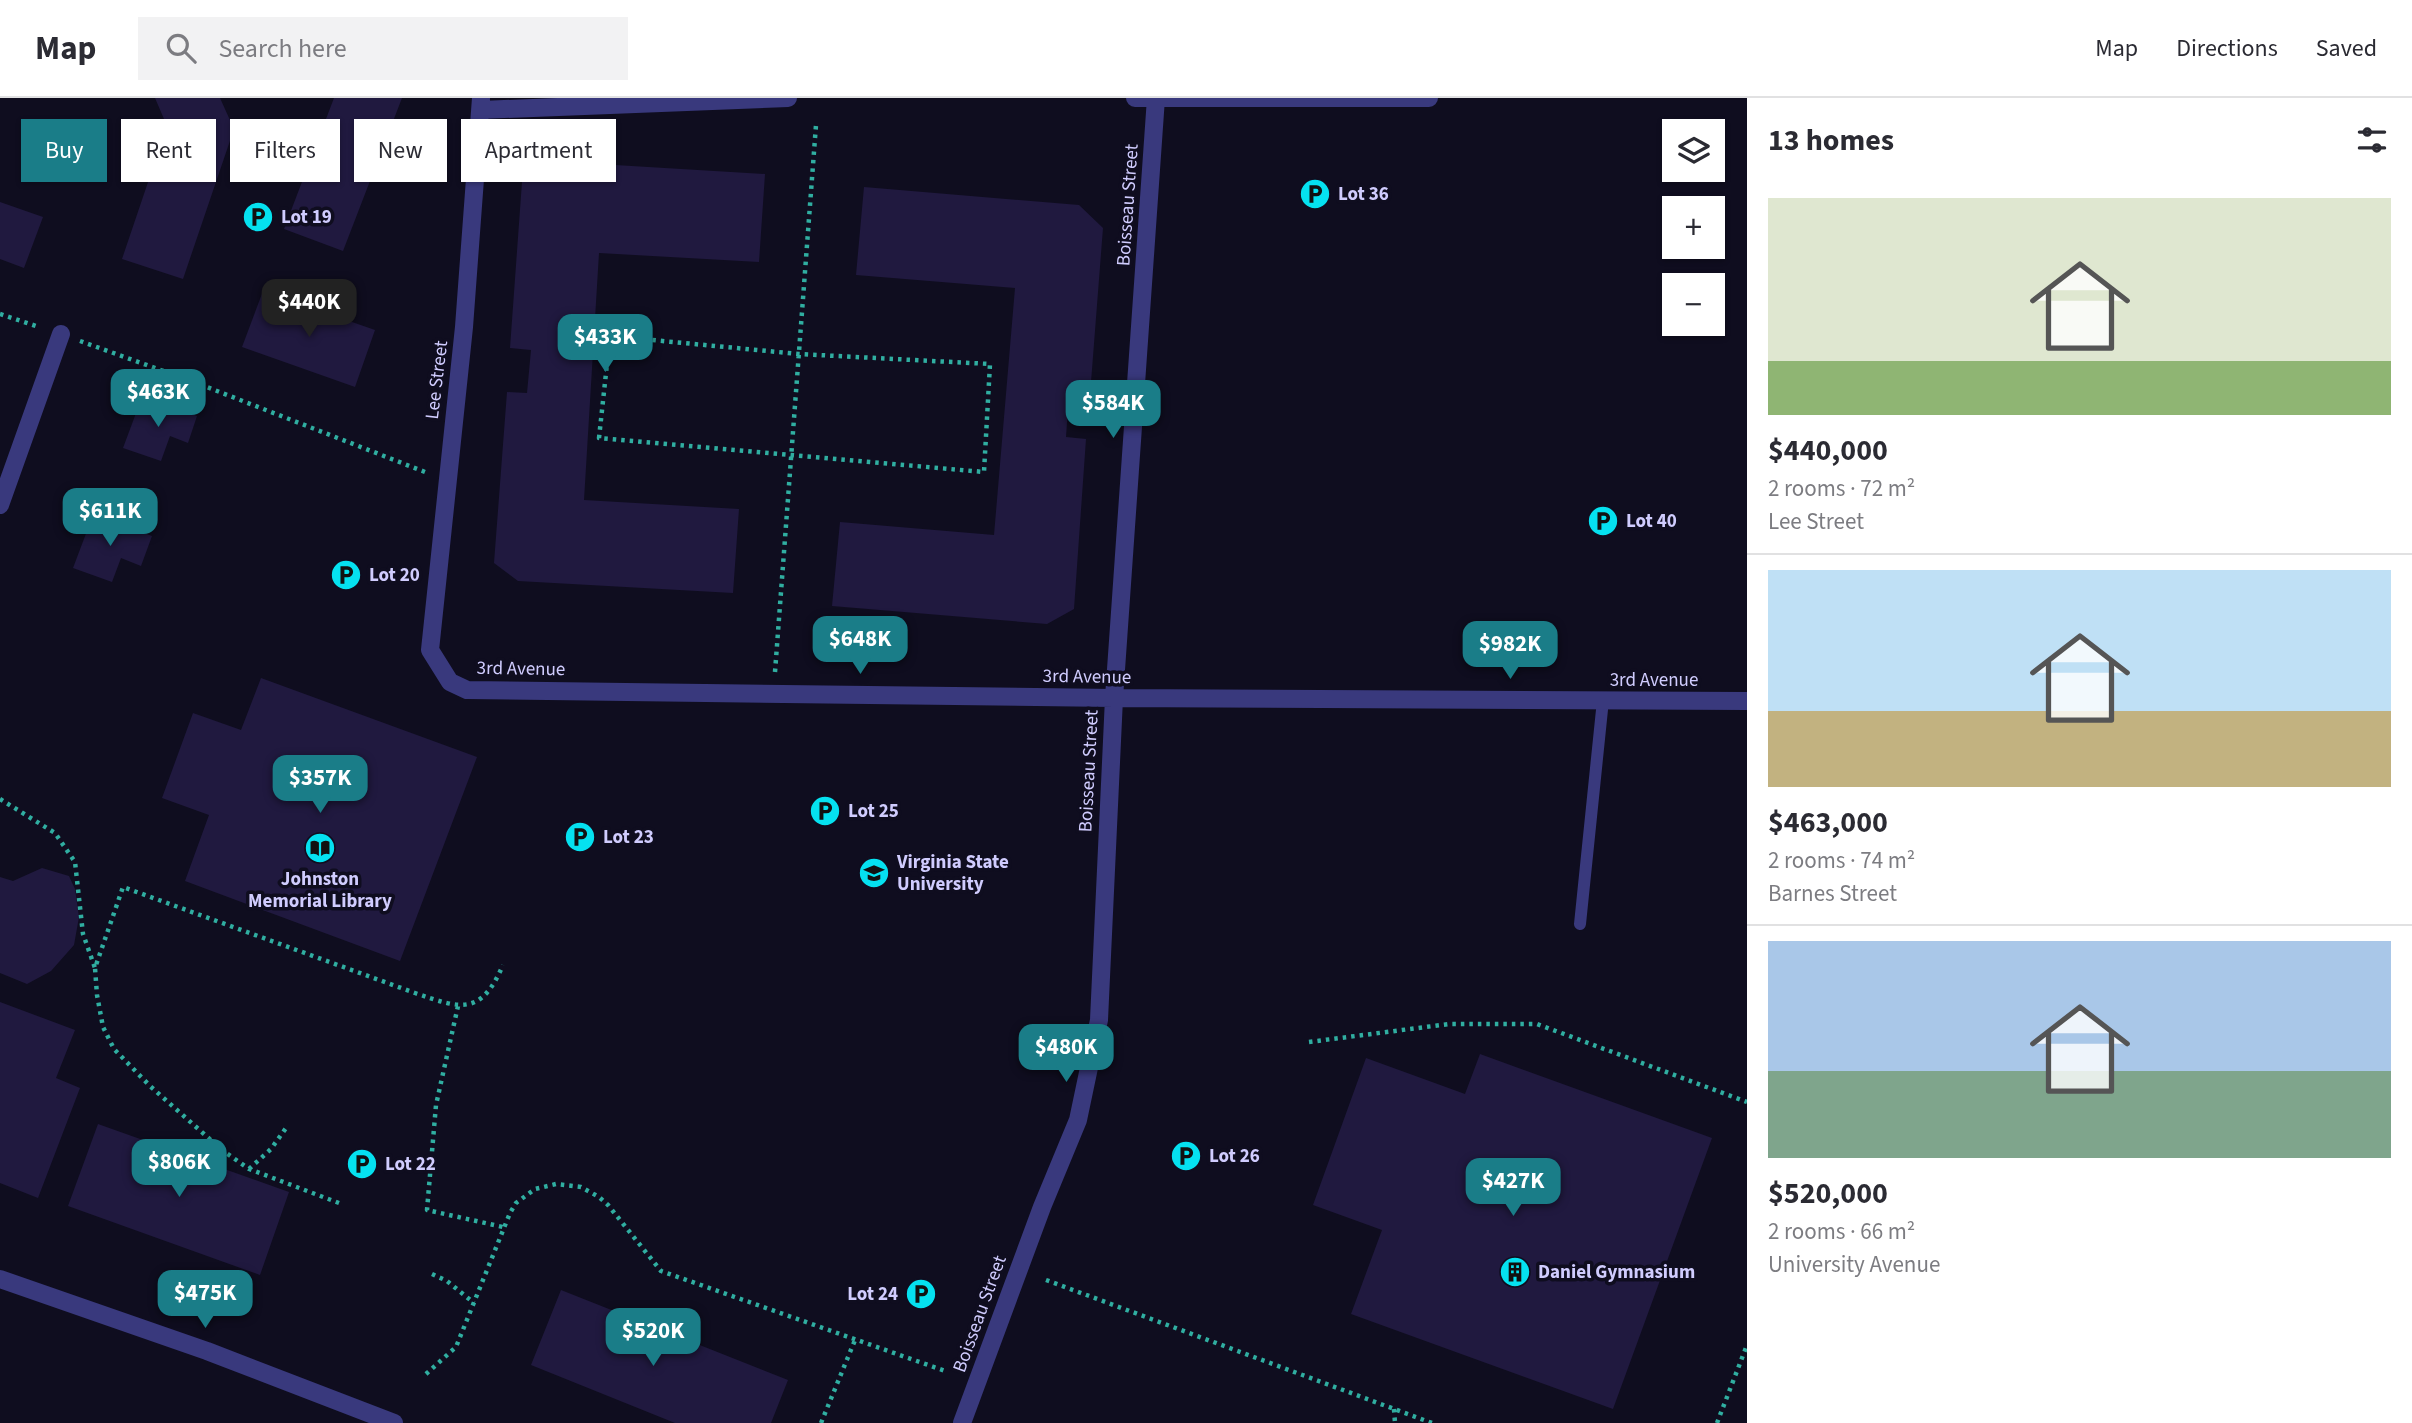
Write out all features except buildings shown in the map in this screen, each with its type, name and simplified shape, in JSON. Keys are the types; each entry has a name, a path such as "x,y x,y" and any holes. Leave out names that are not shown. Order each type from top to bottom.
{"street":[{"path":"481,104 788,98"},
{"path":"1135,98 1429,98"},
{"name":"Boisseau Street","path":"961,1423 1078,1120 1099,1020 1114,698 1156,99"},
{"name":"Lee Street","path":"438,665 430,650 464,327 481,104"},
{"path":"0,505 61,334"},
{"name":"3rd Avenue","path":"438,665 450,682 467,690 1114,698 1747,701"},
{"path":"0,1279 206,1351 394,1423"}],"lane":[{"path":"1580,924 1603,700"}],"path":[{"path":"775,672 816,125"},
{"path":"0,314 194,382 447,480"},
{"path":"610,336 799,354 990,364 984,472 599,438 610,336"},
{"path":"0,799 55,833 75,862 83,934 95,968 103,1027 114,1049 150,1086 222,1150 249,1169 339,1203"},
{"path":"95,968 123,887 429,998 458,1006 468,1005 486,995 503,965"},
{"path":"458,1006 436,1105 427,1210 503,1227"},
{"path":"1309,1042 1449,1024 1538,1024 1747,1102"},
{"path":"249,1169 271,1149 286,1128"},
{"path":"426,1374 456,1347 503,1227 516,1203 535,1189 556,1184 581,1187 599,1197 661,1270 948,1372"},
{"path":"432,1273 447,1281 474,1303"},
{"path":"1046,1280 1432,1423"},
{"path":"821,1423 855,1340"},
{"path":"1717,1423 1747,1345"},
{"path":"1394,1409 1395,1423"}],"place":[{"name":"Lot 36","path":"1315,194"},
{"name":"Lot 19","path":"258,217"},
{"name":"Lot 40","path":"1603,521"},
{"name":"Lot 20","path":"346,575"},
{"name":"Lot 25","path":"825,811"},
{"name":"Lot 23","path":"580,837"},
{"name":"Johnston Memorial Library","path":"320,848"},
{"name":"Virginia State University","path":"874,873"},
{"name":"Lot 26","path":"1186,1156"},
{"name":"Lot 22","path":"362,1164"},
{"name":"Daniel Gymnasium","path":"1515,1272"},
{"name":"Lot 24","path":"921,1294"}]}
